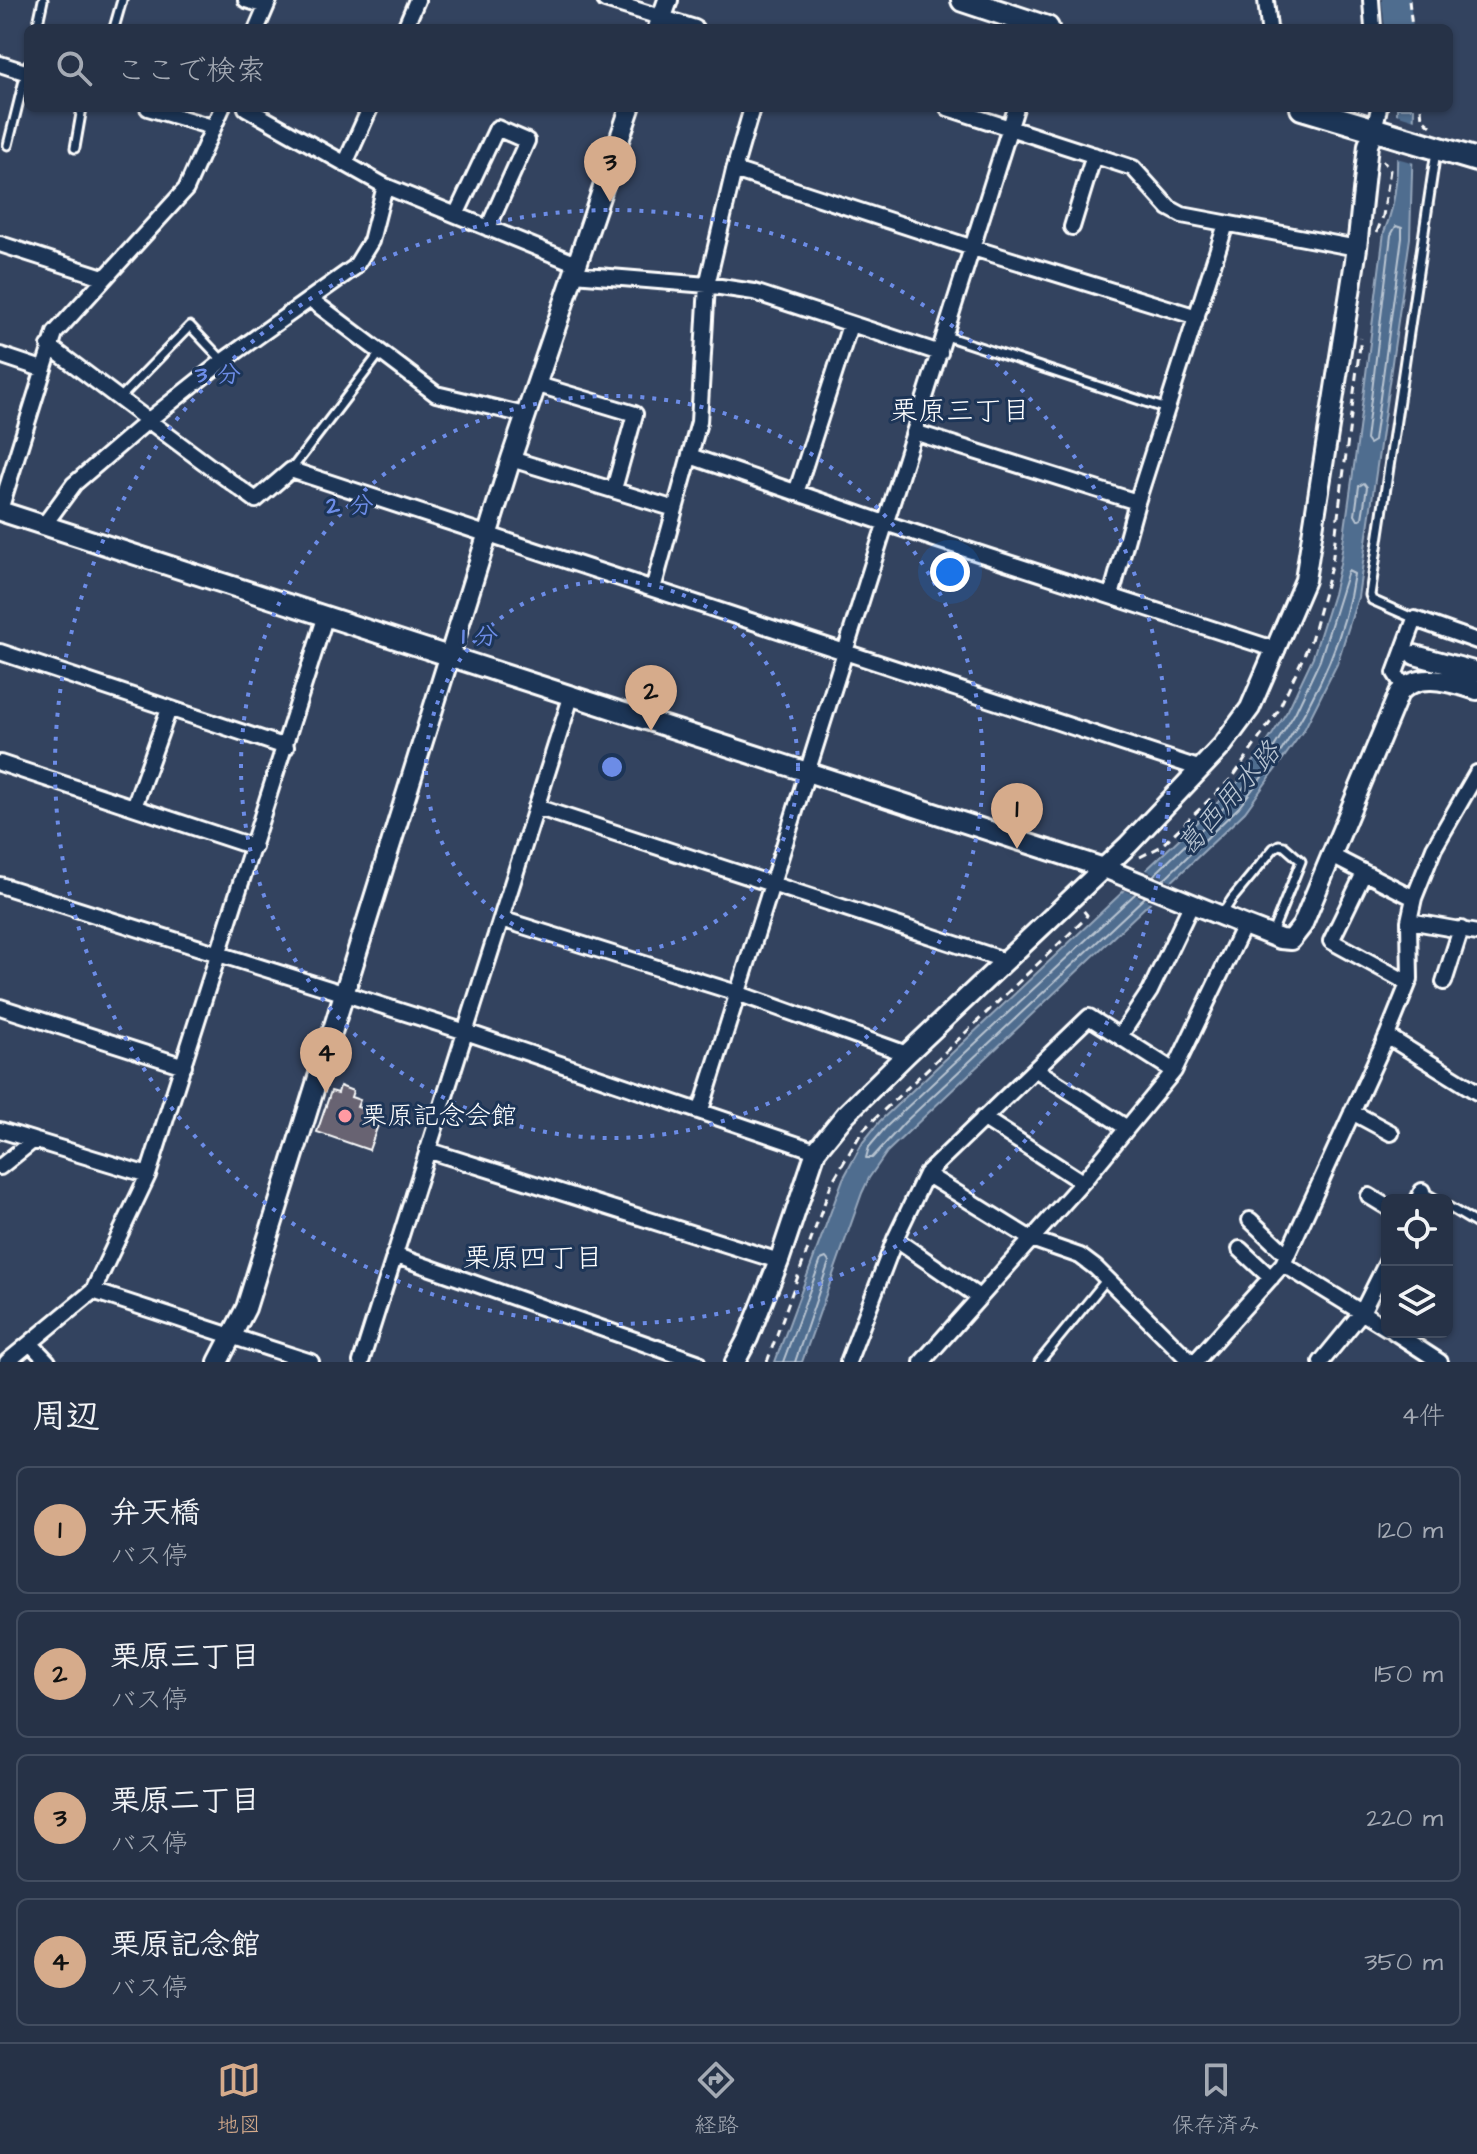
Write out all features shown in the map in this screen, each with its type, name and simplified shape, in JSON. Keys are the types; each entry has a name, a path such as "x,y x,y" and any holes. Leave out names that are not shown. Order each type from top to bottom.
{"main road":[{"path":"969,1 1034,24"},
{"path":"1315,112 1382,132 1431,141 1477,160"}],"street":[{"path":"246,0 268,3 259,24"},
{"path":"407,24 417,0"},
{"path":"605,0 685,24"},
{"path":"1266,0 1269,24"},
{"path":"1371,0 1373,24"},
{"path":"0,64 24,68"},
{"path":"161,112 212,127"},
{"path":"220,112 186,189 55,333 0,511 1104,868 1244,925 1291,940 1297,936 1394,703 1404,687 1425,679 1477,690"},
{"path":"253,112 385,186 488,228 576,269 754,292 940,353"},
{"path":"345,164 368,112"},
{"path":"218,1362 246,1308 525,415 629,112"},
{"path":"653,589 699,422 707,285 751,112"},
{"path":"960,112 1133,168 1174,212 1357,248"},
{"path":"701,1110 1015,112"},
{"path":"456,215 497,128 527,141 488,228"},
{"path":"735,1362 779,1261 816,1151 846,1114 907,1054 1104,868 1201,769 1241,723 1277,650 1305,580 1357,248 1368,145 1382,132"},
{"path":"1072,227 1094,155"},
{"path":"734,170 1197,317"},
{"path":"44,525 74,484 150,419 223,361 355,267 371,241 385,186"},
{"path":"1111,596 1137,502 1226,224"},
{"path":"0,244 103,277"},
{"path":"310,299 436,394 525,415"},
{"path":"796,493 850,325"},
{"path":"49,346 256,500 291,470 1201,769"},
{"path":"0,355 42,369"},
{"path":"535,384 635,414 614,489"},
{"path":"914,432 1137,502"},
{"path":"690,456 885,523 1277,650"},
{"path":"511,459 675,509"},
{"path":"7,1362 93,1291 148,1175 326,615"},
{"path":"1404,687 1395,673 1415,619 1477,641"},
{"path":"0,652 286,747"},
{"path":"1415,655 1477,672"},
{"path":"361,1362 572,694"},
{"path":"134,807 169,709"},
{"path":"0,763 254,847"},
{"path":"926,1174 1031,1239 1080,1256 1193,1362 1285,1259 1408,983 1409,921 1414,898 1434,848 1477,773"},
{"path":"536,807 995,957 1004,963"},
{"path":"1332,856 1414,898"},
{"path":"1364,873 1331,941 1408,983"},
{"path":"0,885 466,1032 816,1151"},
{"path":"1120,1036 1150,991 1192,903"},
{"path":"501,919 737,993 907,1054"},
{"path":"1409,921 1477,933"},
{"path":"922,1362 1082,1182 1174,1071 1244,925"},
{"path":"1444,982 1461,929"},
{"path":"0,1007 184,1066"},
{"path":"848,1362 895,1239 926,1174 1089,1017 1174,1071"},
{"path":"1387,1036 1477,1092"},
{"path":"1035,1069 1127,1128"},
{"path":"1352,1112 1391,1133"},
{"path":"983,1118 1082,1182"},
{"path":"0,1130 148,1175"},
{"path":"0,1167 34,1140"},
{"path":"427,1150 779,1261"},
{"path":"1369,1196 1381,1203"},
{"path":"1250,1220 1285,1259 1381,1324"},
{"path":"895,1239 979,1297"},
{"path":"1240,1249 1271,1278"},
{"path":"394,1255 697,1362"},
{"path":"1321,1362 1362,1312 1385,1266"},
{"path":"93,1291 311,1362"},
{"path":"1403,1338 1440,1362"},
{"path":"30,1343 48,1362"}],"lane":[{"path":"38,24 43,0"},
{"path":"115,24 122,0"},
{"path":"8,145 24,81"},
{"path":"75,148 81,112"},
{"path":"1415,619 1372,600 1370,595 1431,141"},
{"path":"120,398 190,326 223,361"},
{"path":"946,336 1167,409"},
{"path":"291,470 381,351"},
{"path":"1221,916 1274,848 1284,846 1301,861 1271,935"},
{"path":"1453,1210 1477,1224"},
{"path":"1039,1362 1107,1279"}],"path":[{"path":"1409,0 1412,24"},
{"path":"1421,112 1422,118 1430,122 1431,141"},
{"path":"1382,132 1385,162"},
{"path":"767,1362 832,1182 863,1130 1085,919 1087,915 1079,904"}],"water":[{"path":"1397,112 1414,112 1410,238 1358,597 1337,664 1305,728 1245,812 887,1152 862,1193 802,1362 775,1362 843,1179 863,1142 880,1121 1234,787 1288,710 1313,657 1340,564 1384,232 1396,187"}],"pier":[{"path":"1393,113 1418,121 1418,164 1393,157"},
{"path":"1143,869 1177,883 1155,904 1122,889"}],"building":[{"name":"栗原記念会館","path":"340,1086 353,1091 351,1097 360,1100 357,1107 369,1111 366,1121 378,1125 369,1150 317,1132 331,1091 338,1093"}],"waterway":[{"name":"葛西用水路","path":"1396,0 1399,24"}],"place":[{"name":"栗原二丁目","path":"610,202"},
{"name":"栗原三丁目","path":"651,731"},
{"name":"弁天橋","path":"1017,849"},
{"name":"栗原記念館","path":"326,1093"},
{"name":"栗原記念会館","path":"345,1116"}],"district":[{"name":"栗原三丁目","path":"960,411"},
{"name":"栗原四丁目","path":"533,1258"}]}
